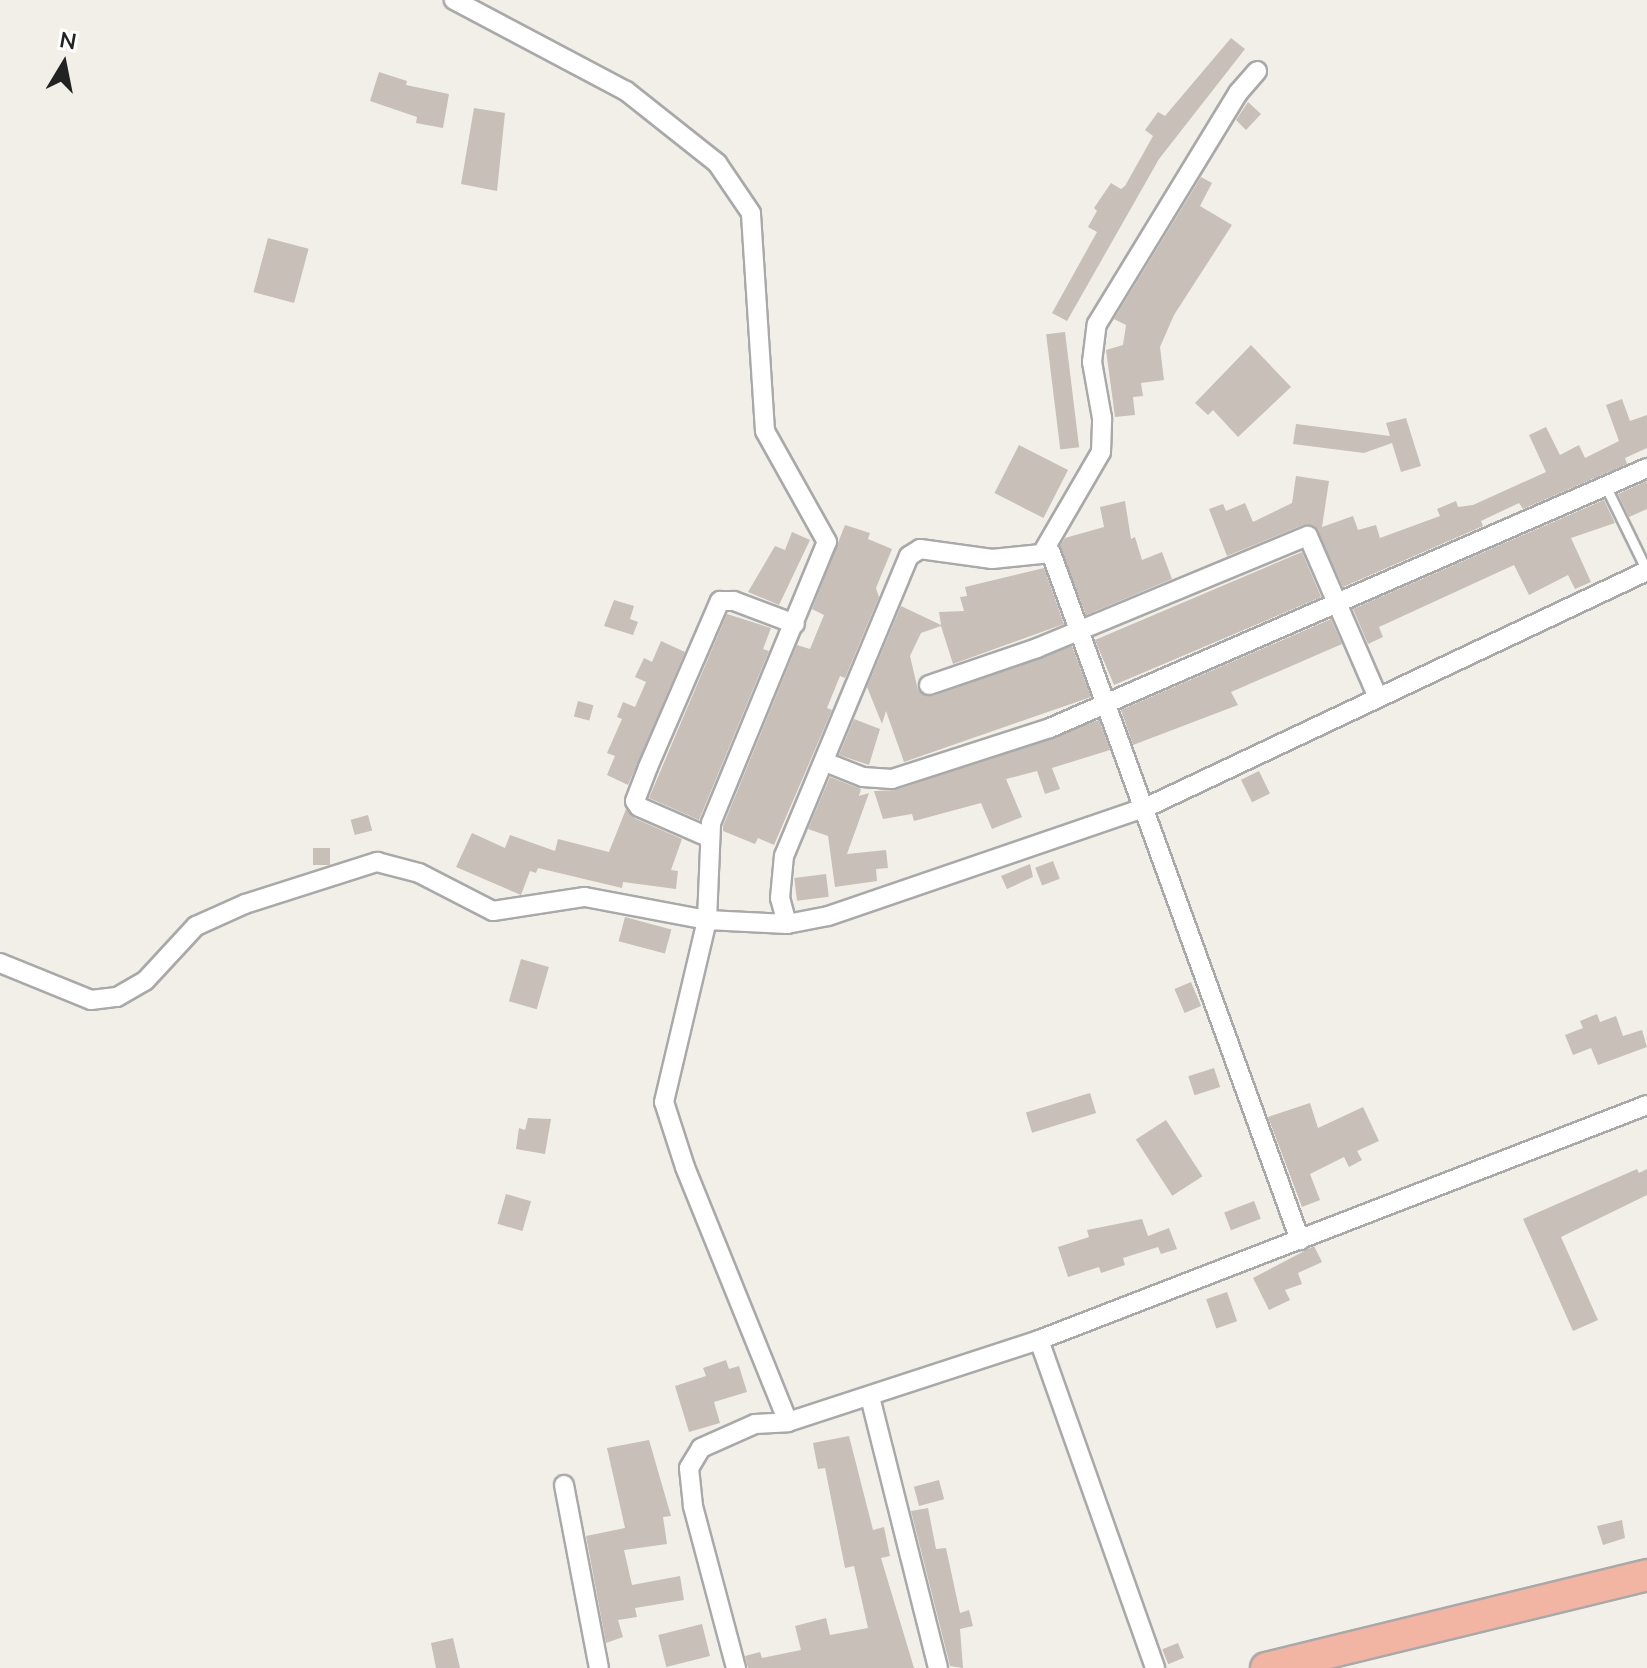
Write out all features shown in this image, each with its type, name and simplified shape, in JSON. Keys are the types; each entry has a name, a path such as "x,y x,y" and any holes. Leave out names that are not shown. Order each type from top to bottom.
{"highway":[{"path":"1266,1668 1647,1575"}],"street":[{"path":"454,0 626,91 717,163 751,213 765,431 827,542 708,837 707,920 664,1102 685,1167 788,1422"},
{"path":"1044,550 1101,452 1102,418 1092,362 1097,324 1238,93 1257,71"},
{"path":"825,762 863,777 892,779 1110,706 1647,468"},
{"path":"929,685 1082,629 1305,536 1312,540 1378,698"},
{"path":"787,924 780,875 914,551 992,559 1044,550 1056,559 1082,629 1300,1240"},
{"path":"0,963 91,1000 117,997 145,981 196,926 245,904 377,862 419,873 493,911 585,897 707,920 787,924 883,901 1147,807 1647,571"},
{"path":"708,837 639,807 635,801 648,767 720,601 734,601 795,624"},
{"path":"732,1667 693,1506 689,1468 701,1448 755,1424 788,1422 1039,1340 1647,1105"},
{"path":"1039,1340 1155,1668"},
{"path":"870,1397 938,1668"},
{"path":"564,1485 599,1668"}],"lane":[{"path":"1606,487 1647,571"}],"building":[{"path":"1231,38 1245,49 1159,159 1067,321 1052,313 1097,232 1088,227 1097,211 1094,208 1111,183 1121,189 1125,186 1153,136 1145,130 1158,112 1165,116"},
{"path":"379,72 407,81 406,85 449,94 443,128 416,123 417,117 370,101"},
{"path":"1248,102 1261,114 1246,130 1236,120"},
{"path":"474,108 505,113 497,191 461,184"},
{"path":"1201,177 1212,183 1200,206 1232,225 1174,315 1160,347 1164,380 1141,383 1143,396 1133,397 1135,415 1115,417 1106,350 1123,345 1126,325 1114,319"},
{"path":"268,238 309,249 294,303 254,292"},
{"path":"1065,332 1079,447 1060,449 1046,334"},
{"path":"1251,345 1291,387 1238,437 1213,410 1208,415 1195,403"},
{"path":"1622,399 1630,421 1647,415 1647,448 1625,458 1627,464 1523,509 1519,503 1481,521 1483,526 1343,587 1315,526 1303,525 1227,556 1209,509 1223,504 1226,511 1245,503 1253,522 1292,503 1296,476 1329,481 1322,527 1353,516 1358,530 1376,525 1380,538 1440,516 1437,509 1456,501 1458,507 1473,505 1546,472 1529,435 1546,427 1560,455 1579,445 1585,458 1619,441 1606,405"},
{"path":"1406,418 1421,466 1401,472 1392,443 1364,453 1293,444 1296,424 1390,436 1386,423"},
{"path":"1019,445 1068,470 1043,518 994,493"},
{"path":"1647,481 1647,509 1629,517 1618,494"},
{"path":"1604,500 1615,523 1571,538 1591,582 1575,589 1568,575 1529,595 1514,565 1379,627 1383,637 1368,644 1353,609"},
{"path":"1125,501 1131,539 1135,537 1142,560 1162,552 1172,579 1086,615 1060,546 1065,538 1104,527 1100,507"},
{"path":"845,525 870,533 868,539 892,549 876,588 879,597 845,678 840,676 827,708 832,710 774,845 758,838 755,844 723,831 723,826 797,645 810,649 824,615 812,609"},
{"path":"792,532 810,540 779,605 748,592 775,546 785,550"},
{"path":"1302,552 1321,597 1114,685 1095,640"},
{"path":"1044,568 1064,624 953,664 941,626 921,633 910,656 918,690 933,696 1072,646 1091,697 904,762 886,711 882,724 867,687 901,606 941,625 939,612 964,611 960,597 967,596 965,587"},
{"path":"614,600 634,606 630,619 638,622 633,635 604,626"},
{"path":"727,614 771,628 763,649 769,651 699,820 649,798"},
{"path":"1331,619 1342,644 1231,692 1238,705 1133,745 1121,710"},
{"path":"661,641 685,652 628,785 607,775 615,756 607,753 622,719 617,717 623,702 635,707 646,682 635,677 644,658 652,662"},
{"path":"578,701 593,705 589,721 574,716"},
{"path":"854,719 880,729 869,765 839,755"},
{"path":"1099,720 1110,750 1052,768 1060,789 1045,794 1037,771 1006,779 1022,817 992,829 981,803 914,821 912,814 883,819 874,791 896,790"},
{"path":"1259,771 1270,793 1252,802 1241,780"},
{"path":"830,777 861,789 859,796 869,793 847,854 886,850 888,868 876,869 877,881 835,887 828,836 808,829"},
{"path":"626,809 634,818 682,839 671,870 678,871 676,889 623,882 622,888 538,868 536,873 530,871 521,895 456,867 472,833 505,848 510,835 555,851 558,839 609,852"},
{"path":"368,815 372,830 355,835 351,820"},
{"path":"313,848 330,848 330,865 313,865"},
{"path":"1053,861 1060,879 1042,886 1035,868"},
{"path":"1030,864 1033,877 1007,889 1001,876"},
{"path":"826,874 829,897 797,901 794,878"},
{"path":"625,917 671,929 665,954 619,941"},
{"path":"521,959 549,967 537,1009 509,1001"},
{"path":"1191,982 1201,1006 1185,1013 1174,989"},
{"path":"1597,1014 1600,1022 1616,1016 1623,1036 1642,1030 1647,1047 1598,1065 1591,1048 1573,1055 1565,1035 1583,1028 1580,1021"},
{"path":"1214,1068 1220,1087 1195,1095 1188,1076"},
{"path":"1090,1093 1096,1113 1032,1133 1026,1113"},
{"path":"1310,1103 1318,1128 1363,1107 1379,1141 1357,1151 1362,1160 1349,1167 1344,1157 1310,1174 1320,1200 1302,1207 1268,1117"},
{"path":"528,1118 551,1119 545,1154 516,1149 519,1128 525,1130"},
{"path":"1166,1120 1202,1176 1172,1196 1136,1140"},
{"path":"1637,1169 1639,1173 1647,1169 1647,1195 1561,1237 1598,1320 1573,1331 1523,1219"},
{"path":"506,1194 531,1201 522,1231 497,1224"},
{"path":"1254,1201 1261,1219 1231,1230 1224,1212"},
{"path":"1142,1219 1148,1236 1169,1228 1177,1249 1161,1254 1158,1247 1123,1258 1125,1265 1101,1273 1099,1267 1068,1277 1058,1247 1089,1237 1087,1230"},
{"path":"1314,1246 1322,1262 1298,1273 1302,1284 1285,1290 1290,1300 1269,1310 1253,1278"},
{"path":"1227,1292 1237,1321 1216,1328 1206,1299"},
{"path":"726,1360 729,1369 739,1366 747,1392 714,1402 720,1423 689,1432 675,1386 706,1376 703,1368"},
{"path":"849,1436 873,1530 884,1527 890,1556 881,1558 914,1668 748,1668 745,1656 760,1652 762,1658 801,1650 795,1626 826,1618 830,1635 868,1628 854,1566 845,1568 825,1468 818,1469 813,1443"},
{"path":"649,1440 671,1516 663,1517 667,1544 624,1550 632,1585 680,1576 684,1600 635,1608 637,1617 618,1620 623,1637 606,1643 586,1536 625,1528 607,1448"},
{"path":"939,1480 944,1499 919,1506 914,1487"},
{"path":"928,1508 936,1549 946,1548 960,1613 969,1610 973,1626 960,1629 963,1668 950,1666 911,1511"},
{"path":"1622,1520 1625,1538 1603,1545 1597,1526"},
{"path":"702,1624 710,1656 666,1667 658,1635"},
{"path":"453,1638 460,1668 436,1668 431,1643"},
{"path":"1178,1643 1184,1658 1168,1664 1162,1649"}]}
